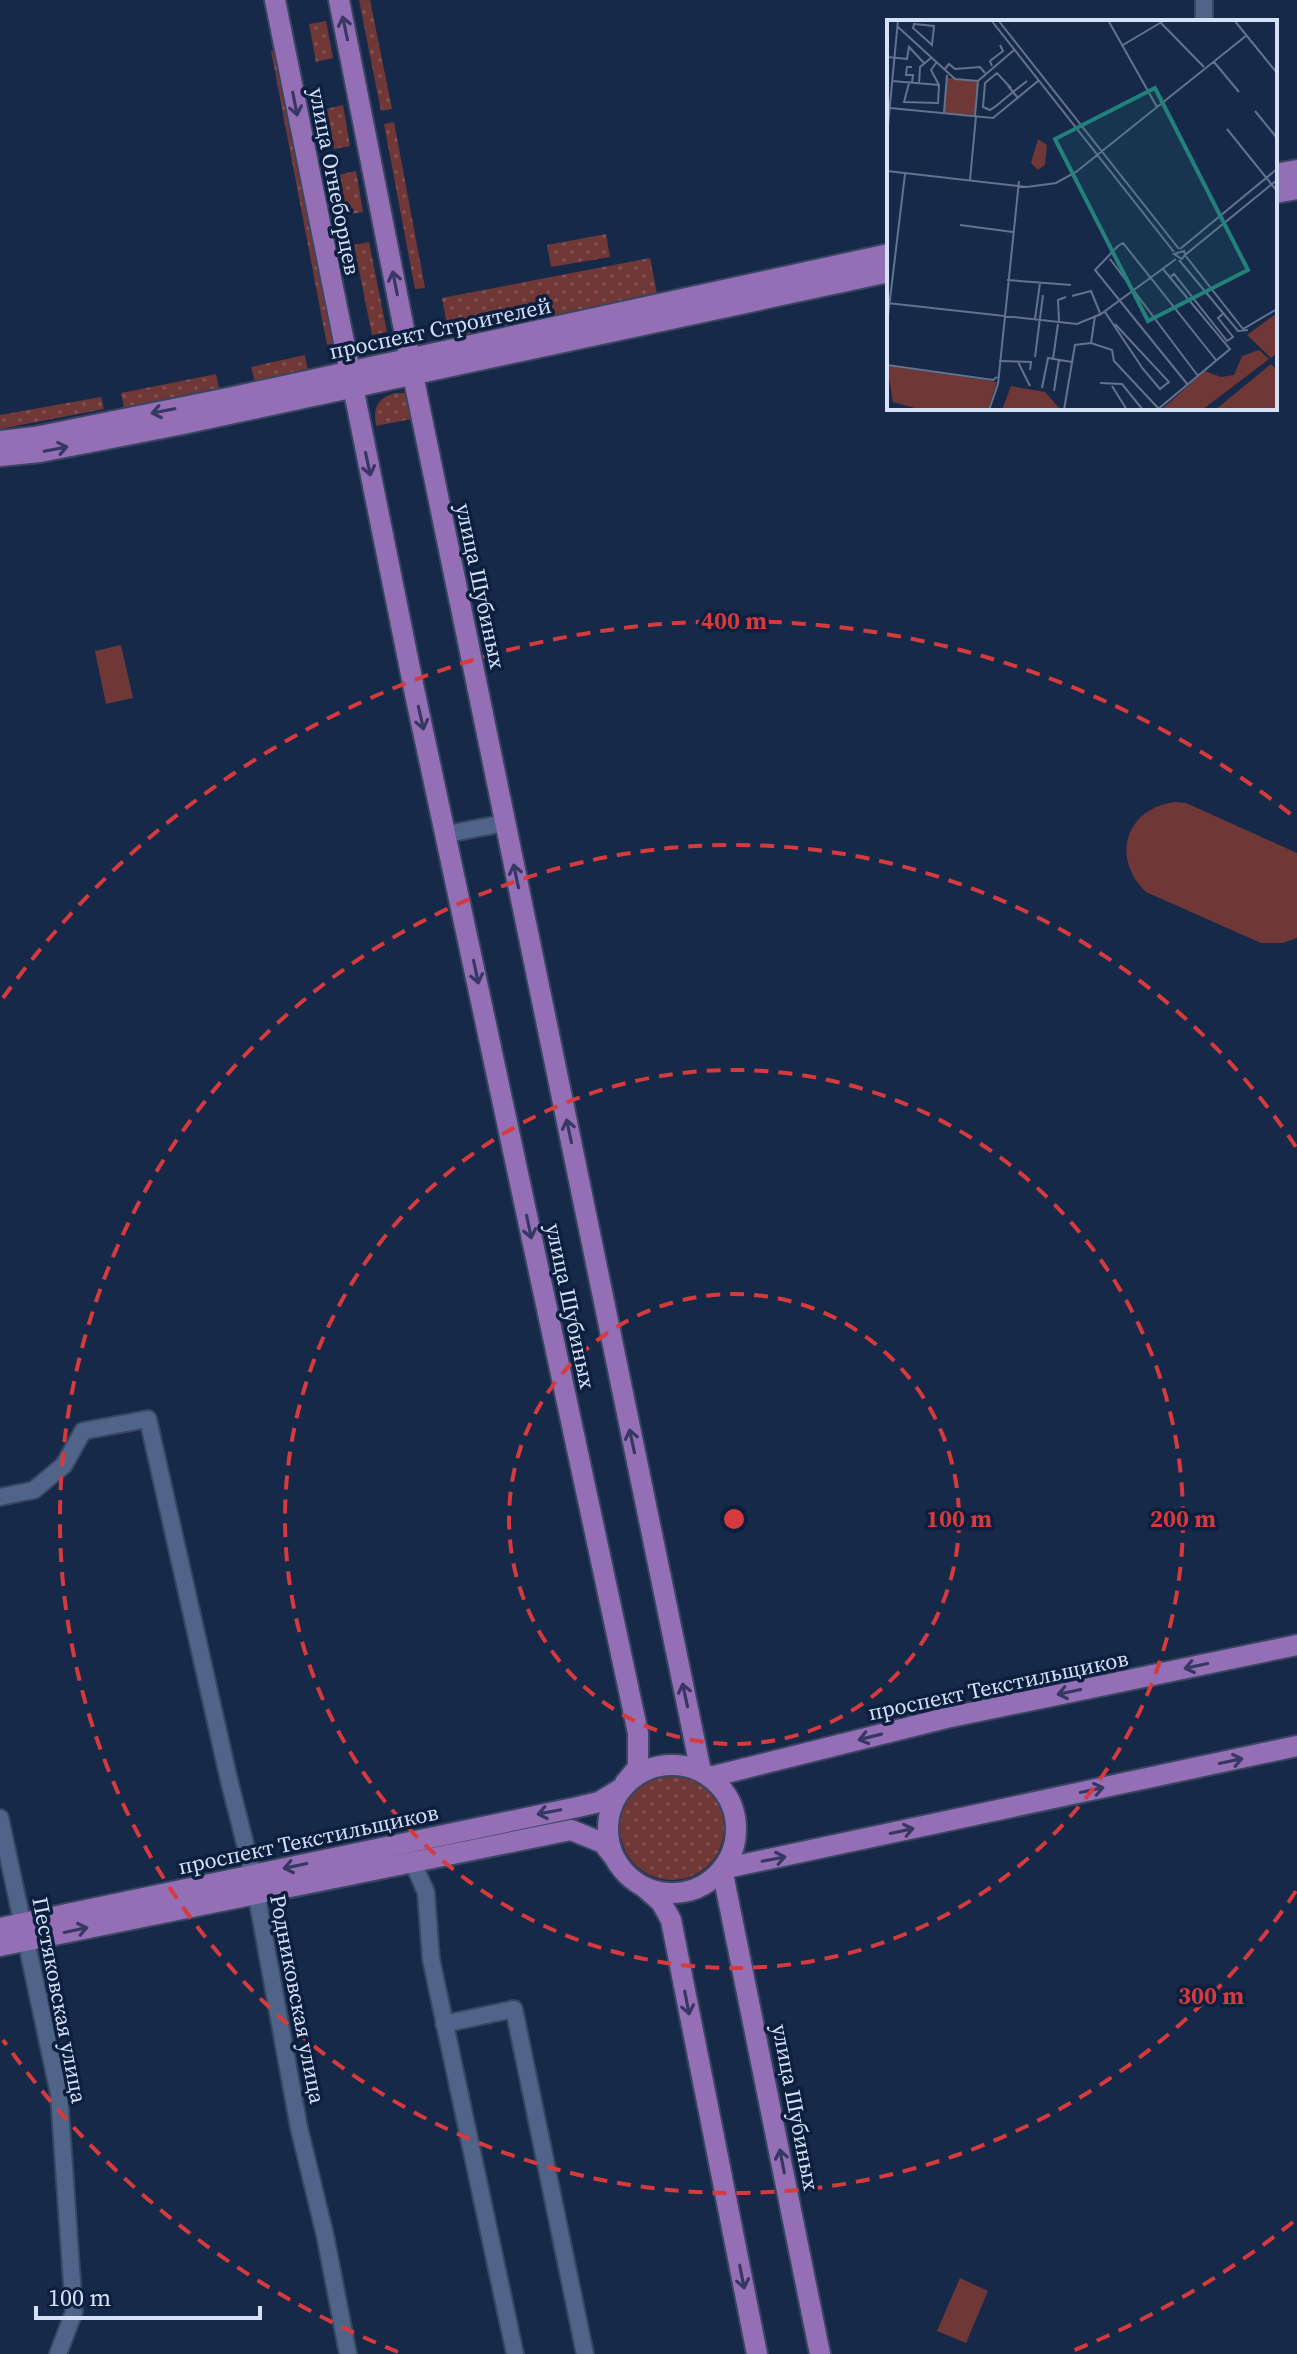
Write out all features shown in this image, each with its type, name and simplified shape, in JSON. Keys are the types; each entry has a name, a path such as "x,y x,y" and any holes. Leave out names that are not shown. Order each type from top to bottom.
{"main road":[{"name":"улица Огнеборцев","path":"275,0 351,379"},
{"name":"улица Огнеборцев","path":"339,0 411,367"},
{"path":"1277,174 1297,170"},
{"path":"1277,193 1297,189"},
{"name":"проспект Строителей","path":"0,456 69,447 351,379 886,264"},
{"name":"улица Шубиных","path":"411,367 705,1774"},
{"name":"проспект Строителей","path":"0,441 35,437 233,397 351,379"},
{"name":"улица Шубиных","path":"351,379 638,1733 638,1767 624,1786"},
{"name":"проспект Текстильщиков","path":"705,1774 946,1718 1297,1645"},
{"path":"722,1869 1297,1746"},
{"path":"644,1887 663,1893 690,1891 706,1884 722,1869 735,1839 734,1815 725,1794 705,1774 680,1765 656,1767 624,1786 610,1809 607,1827 614,1857 627,1875 661,1902 671,1920 757,2354"},
{"name":"проспект Текстильщиков","path":"0,1946 25,1932 254,1884 599,1802 624,1786"},
{"name":"проспект Текстильщиков","path":"254,1884 412,1861 571,1830 603,1843 614,1857"},
{"name":"улица Шубиных","path":"722,1869 820,2354"},
{"name":"проспект Текстильщиков","path":"0,1928 25,1932"}],"street":[{"path":"447,834 505,823"},
{"name":"Родниковская улица","path":"0,1497 34,1490 64,1465 83,1431 148,1419 254,1884 299,2128 331,2264 348,2354"},
{"name":"Пестяковская улица","path":"0,1818 59,2094 74,2312 58,2354"},
{"path":"412,1861 426,1892 431,1959 515,2354"},
{"path":"444,2024 514,2009 585,2354"}],"shaded area":[{"path":"359,0 370,0 392,109 381,111"},
{"path":"326,21 333,58 316,62 309,24"},
{"path":"281,49 337,343 327,345 271,51"},
{"path":"343,105 350,146 334,149 326,109"},
{"path":"394,122 425,288 415,289 384,124"},
{"path":"356,171 363,212 346,215 338,175"},
{"path":"606,234 610,257 551,267 547,245"},
{"path":"369,242 387,332 372,335 354,245"},
{"path":"650,258 658,299 450,340 442,298"},
{"path":"305,355 308,371 255,382 251,367"},
{"path":"216,374 219,388 124,408 121,393"},
{"path":"395,393 405,393 415,398 422,417 376,426 378,405"},
{"path":"101,397 104,409 0,429 0,415"},
{"path":"121,645 133,698 106,704 95,651"},
{"path":"1186,803 1297,853 1297,938 1283,943 1261,943 1146,892 1128,864 1126,850 1129,836 1145,814 1158,806"},
{"path":"672,1776 692,1780 715,1799 724,1828 720,1848 701,1871 672,1880 652,1876 629,1857 620,1828 624,1808 643,1785"},
{"path":"960,2278 988,2291 966,2343 937,2331"}]}
